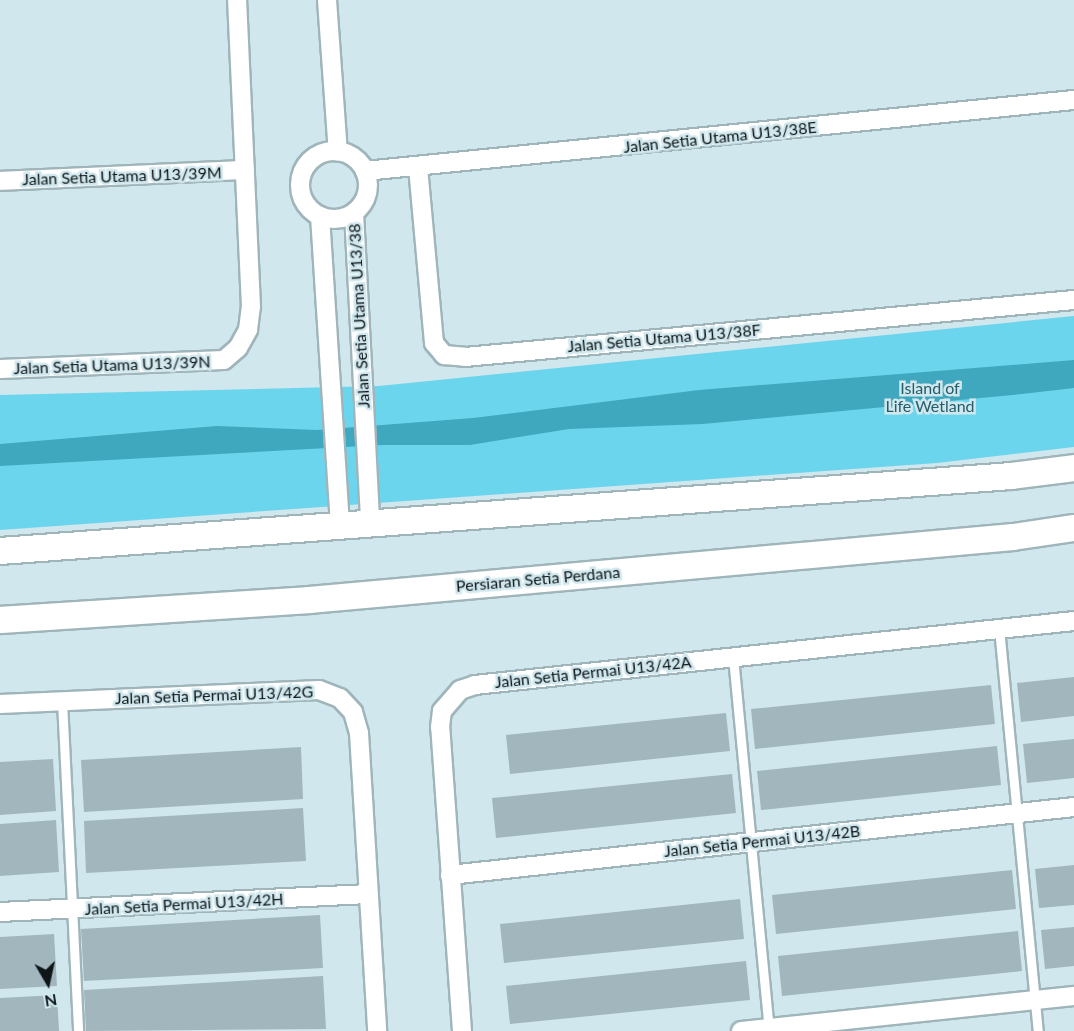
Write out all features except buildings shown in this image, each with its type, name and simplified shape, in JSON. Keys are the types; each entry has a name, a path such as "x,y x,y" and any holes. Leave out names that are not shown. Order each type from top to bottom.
{"main road":[{"path":"0,551 369,521 1011,476 1074,468"},
{"name":"Persiaran Setia Perdana","path":"0,620 309,600 989,539 1074,528"}],"street":[{"path":"237,0 245,170"},
{"path":"327,0 338,152"},
{"name":"Jalan Setia Utama U13/38E","path":"365,171 418,168 1074,100"},
{"path":"320,216 303,199 302,176 315,157 338,152 359,161 365,171"},
{"name":"Jalan Setia Utama U13/38F","path":"418,168 434,344 444,355 465,357 1074,300"},
{"name":"Jalan Setia Utama U13/39M","path":"0,181 245,170"},
{"name":"Jalan Setia Utama U13/39N","path":"0,369 224,360 248,330 245,170"},
{"name":"Jalan Setia Utama U13/38","path":"365,171 367,194 354,213 369,521"},
{"name":"Jalan Setia Utama U13/38","path":"340,524 331,419 320,216 331,219 354,213"},
{"name":"Jalan Setia Permai U13/42A","path":"462,1031 440,727 442,711 460,690 475,685 1074,621"},
{"name":"Jalan Setia Permai U13/42G","path":"0,704 320,690 340,698 353,712 359,733 377,1031"},
{"name":"Jalan Setia Permai U13/42B","path":"450,875 1074,807"},
{"name":"Jalan Setia Permai U13/42H","path":"0,912 368,894"},
{"path":"741,1031 1074,996"}],"lane":[{"path":"999,628 1038,1031"},
{"path":"733,657 769,1029"},
{"path":"62,701 78,1031"}],"green space":[{"name":"Island of Life Wetland","path":"1074,316 1074,447 937,463 0,530 0,395 379,386"}],"shaded area":[{"path":"1074,360 1074,388 1022,394 703,424 569,429 470,445 382,445 0,466 0,444 217,426 317,430 473,418 699,390"}]}
